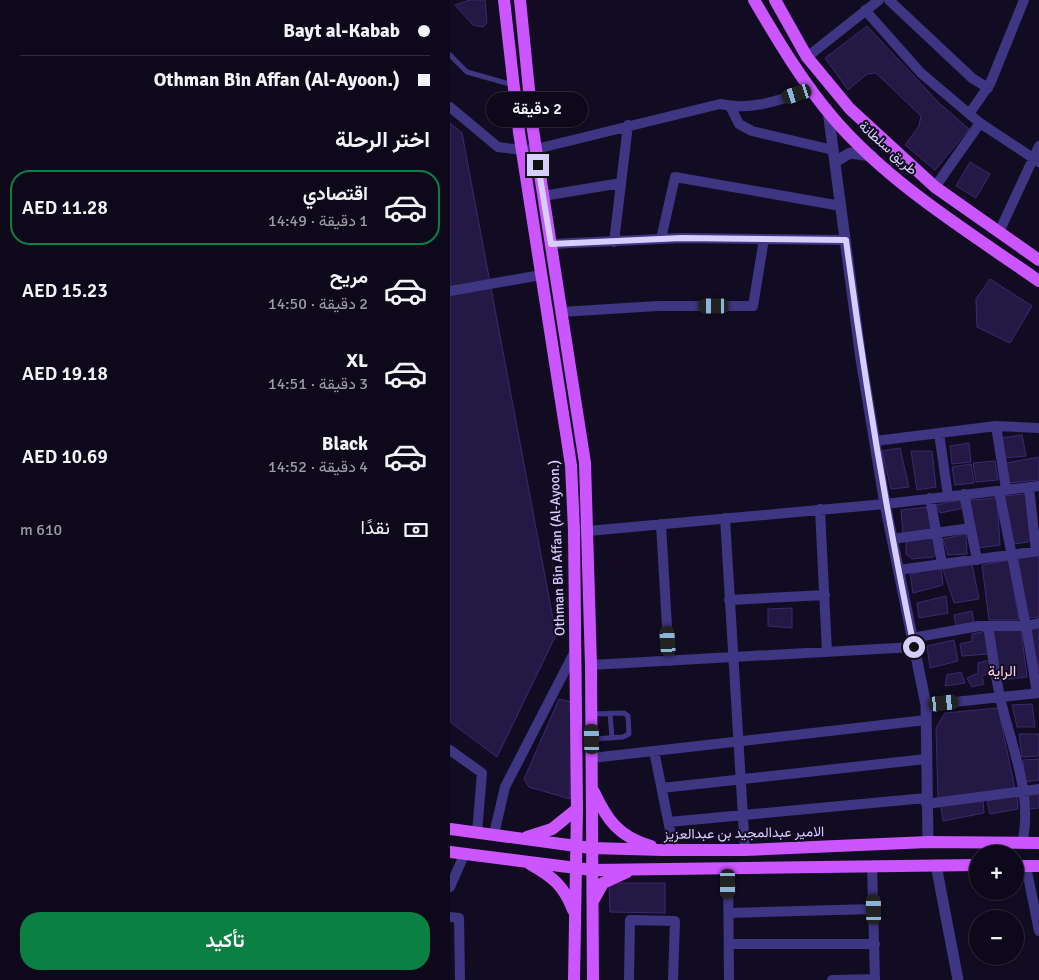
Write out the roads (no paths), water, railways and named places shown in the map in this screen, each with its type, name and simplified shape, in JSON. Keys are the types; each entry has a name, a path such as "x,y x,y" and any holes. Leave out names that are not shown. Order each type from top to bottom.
{"main road":[{"name":"Othman Bin Affan (Al-Ayoon.)","path":"504,0 522,150 571,465 577,809 574,980"},
{"path":"520,0 525,67 536,149 585,463 592,666 593,789 591,903 593,980"},
{"name":"طريق سلطانة","path":"754,0 792,62 812,90 828,111 872,156 934,208 1039,281"},
{"name":"طريق سلطانة","path":"775,0 807,57 850,109 935,187 1039,260"},
{"path":"593,789 615,828 638,842 668,850"},
{"path":"524,838 552,828 577,809"},
{"name":"الامير عبدالمجيد بن عبدالعزيز","path":"450,829 591,848 668,850 744,850 928,842 1039,843"},
{"path":"848,846 849,866"},
{"path":"450,852 592,870 969,866"},
{"path":"524,861 558,882 568,897 576,917"},
{"path":"591,903 603,883 631,870"}],"street":[{"path":"807,57 879,0"},
{"path":"889,0 972,78 988,88"},
{"path":"969,114 988,88 1024,0"},
{"path":"865,10 921,73 980,123 1036,161"},
{"path":"450,107 498,147 522,150 536,149 720,104 741,108 768,104 812,90"},
{"path":"730,106 739,124 745,128 834,156 850,153 872,156"},
{"path":"828,111 885,504 926,705 928,842"},
{"path":"935,187 980,123"},
{"path":"614,242 628,126"},
{"path":"1000,232 1036,161 1039,146"},
{"path":"661,239 675,177 841,206"},
{"path":"543,196 621,183"},
{"path":"551,244 661,239 846,240"},
{"path":"561,312 657,306 753,306 764,239"},
{"path":"450,291 542,275"},
{"path":"875,441 996,426 1039,428"},
{"path":"926,705 1038,693 1012,556 996,426"},
{"path":"939,433 948,496"},
{"path":"588,531 885,504 1034,486 1038,551 898,570"},
{"path":"964,494 977,560"},
{"path":"930,498 942,564"},
{"path":"820,509 828,652"},
{"path":"725,518 744,850"},
{"path":"661,524 670,661"},
{"path":"892,539 971,528"},
{"path":"729,600 825,595"},
{"path":"592,666 828,652 913,643 988,626 1026,626 1039,623"},
{"path":"988,626 1000,697 1023,791 1026,829 1022,843"},
{"path":"494,834 505,787 565,674 575,650"},
{"path":"592,758 926,720"},
{"path":"450,750 482,773 477,832"},
{"path":"654,751 669,822 668,850"},
{"path":"662,788 926,759"},
{"path":"669,822 742,814 926,801 1039,789"},
{"path":"450,887 465,854"},
{"path":"936,865 958,980"},
{"path":"832,980 875,979 872,866"},
{"path":"1027,866 1037,908 1039,931"},
{"path":"728,869 729,980"},
{"path":"729,913 874,909"},
{"path":"450,917 459,918 460,980"},
{"path":"629,980 630,920 675,921 673,980"},
{"path":"729,944 875,944"}],"lane":[{"path":"450,55 467,72 514,85"},
{"path":"610,713 612,738"},
{"path":"592,714 624,713 628,716 629,734 627,736 592,739"}],"district":[{"name":"الراية","path":"1002,671"}]}
